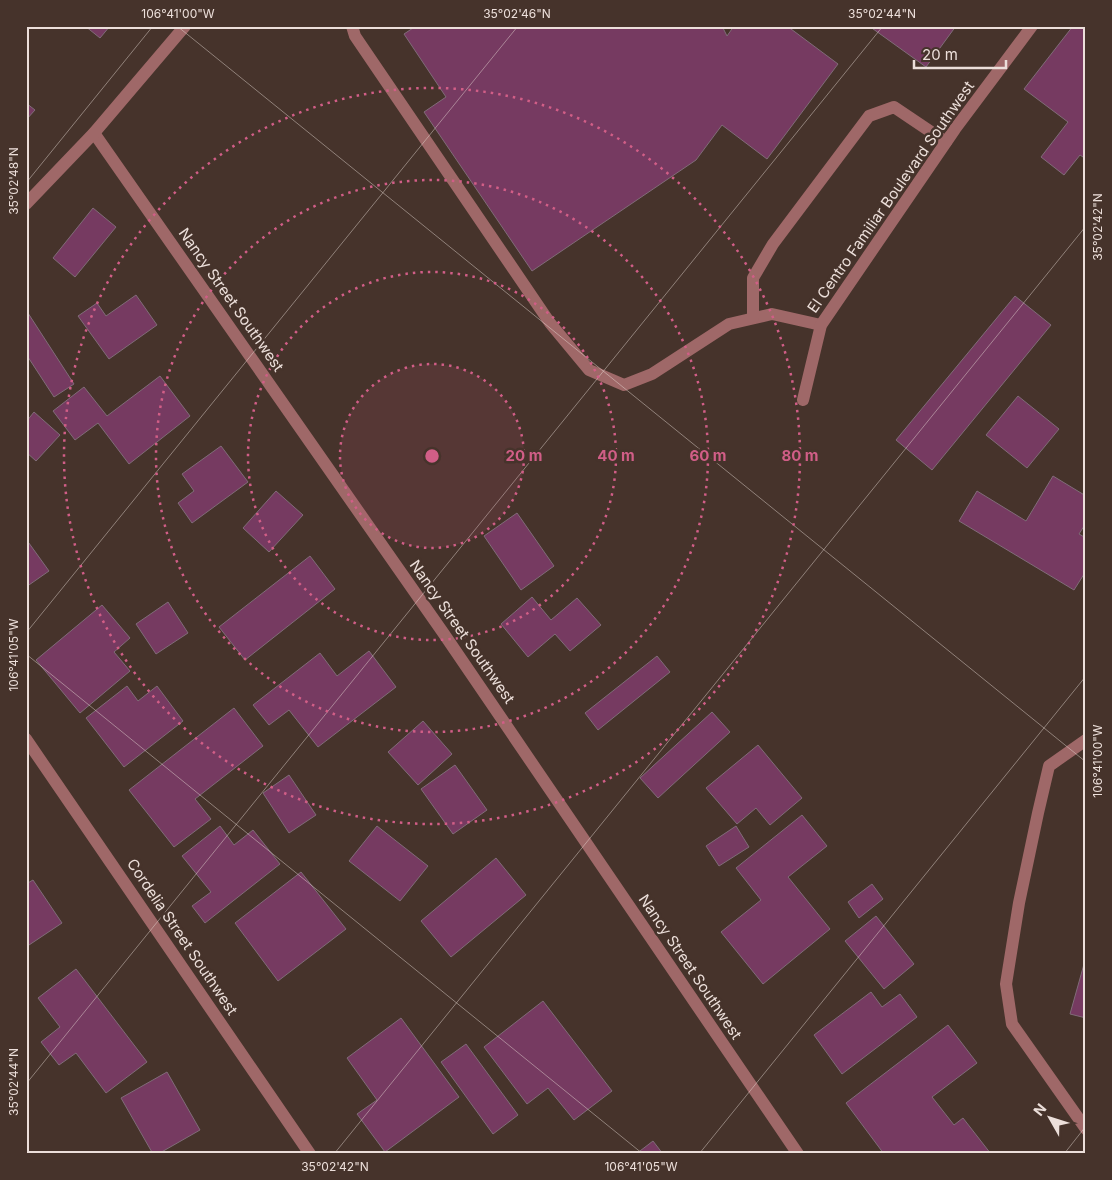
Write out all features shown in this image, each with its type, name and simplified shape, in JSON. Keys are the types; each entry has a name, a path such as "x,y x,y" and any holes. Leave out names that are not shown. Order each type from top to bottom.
{"street":[{"path":"26,204 94,133 185,26"},
{"path":"352,26 355,36 550,323 589,370 624,385 652,374 729,324 772,314 821,324"},
{"name":"El Centro Familiar Boulevard Southwest","path":"803,400 821,324 946,142 1032,26"},
{"path":"753,318 753,278 773,244 869,116 894,108 946,142"},
{"name":"Nancy Street Southwest","path":"94,133 444,634 798,1154"},
{"name":"Cordelia Street Southwest","path":"26,739 310,1154"},
{"path":"1086,740 1049,766 1019,903 1006,984 1012,1024 1086,1129"}],"building":[{"path":"85,26 110,26 100,38"},
{"path":"416,26 722,26 727,36 734,26 787,26 838,64 767,159 722,125 696,160 532,271 424,112 446,97 404,34"},
{"path":"869,26 956,26 926,67"},
{"path":"1073,26 1086,26 1086,159 1080,155 1064,175 1041,157 1068,122 1024,89"},
{"path":"26,103 35,110 26,120"},
{"path":"93,208 116,227 75,277 53,258"},
{"path":"136,295 157,325 109,359 78,316 97,303 106,316"},
{"path":"1015,296 1051,325 932,470 896,440"},
{"path":"26,310 74,384 54,397 26,354"},
{"path":"160,376 190,416 129,464 98,423 75,440 53,411 84,387 107,416"},
{"path":"1018,396 1059,429 1027,468 986,435"},
{"path":"34,412 60,435 36,461 26,452 26,422"},
{"path":"221,446 248,482 192,523 178,503 194,491 182,474"},
{"path":"1053,476 1086,496 1086,523 1079,534 1086,538 1086,571 1074,590 959,521 977,491 1026,521"},
{"path":"276,491 303,515 269,552 243,528"},
{"path":"517,513 554,566 521,590 484,536"},
{"path":"26,539 49,571 26,587"},
{"path":"310,556 335,589 245,660 219,627"},
{"path":"532,597 551,620 577,598 601,625 570,651 555,634 528,657 501,624"},
{"path":"168,602 188,633 156,654 136,624"},
{"path":"102,605 130,638 114,652 130,671 80,713 36,660"},
{"path":"369,651 396,687 318,747 289,710 269,725 253,705 320,653 337,676"},
{"path":"657,656 670,672 598,730 585,713"},
{"path":"127,686 138,701 157,686 183,721 124,767 86,718"},
{"path":"234,708 263,746 195,799 211,819 174,847 129,790"},
{"path":"712,712 730,732 658,798 640,778"},
{"path":"423,721 452,754 418,785 388,752"},
{"path":"758,745 802,798 770,825 756,808 737,824 706,788"},
{"path":"455,765 487,810 453,834 421,789"},
{"path":"289,775 316,815 289,833 263,793"},
{"path":"802,815 827,846 788,877 830,929 763,984 721,932 761,900 736,868"},
{"path":"220,826 234,845 253,830 280,864 205,923 192,906 211,892 182,856"},
{"path":"377,826 428,866 400,901 349,861"},
{"path":"736,826 749,847 719,866 706,846"},
{"path":"496,858 526,895 451,957 421,921"},
{"path":"301,872 346,929 278,981 235,923"},
{"path":"33,880 62,923 26,947 26,884"},
{"path":"872,884 883,899 859,918 848,902"},
{"path":"876,916 914,964 884,989 845,941"},
{"path":"1086,957 1086,1018 1070,1014"},
{"path":"76,969 147,1062 106,1093 76,1053 59,1065 41,1042 60,1027 38,998"},
{"path":"871,992 882,1007 900,994 917,1017 842,1074 814,1035"},
{"path":"543,1001 612,1091 574,1120 548,1088 527,1104 484,1047"},
{"path":"401,1018 459,1097 385,1152 357,1114 377,1100 347,1058"},
{"path":"948,1025 977,1063 932,1097 954,1125 963,1118 991,1154 884,1154 846,1103"},
{"path":"466,1044 518,1115 493,1134 441,1062"},
{"path":"167,1072 200,1130 158,1154 153,1154 121,1098"},
{"path":"653,1141 663,1154 636,1154"}]}
